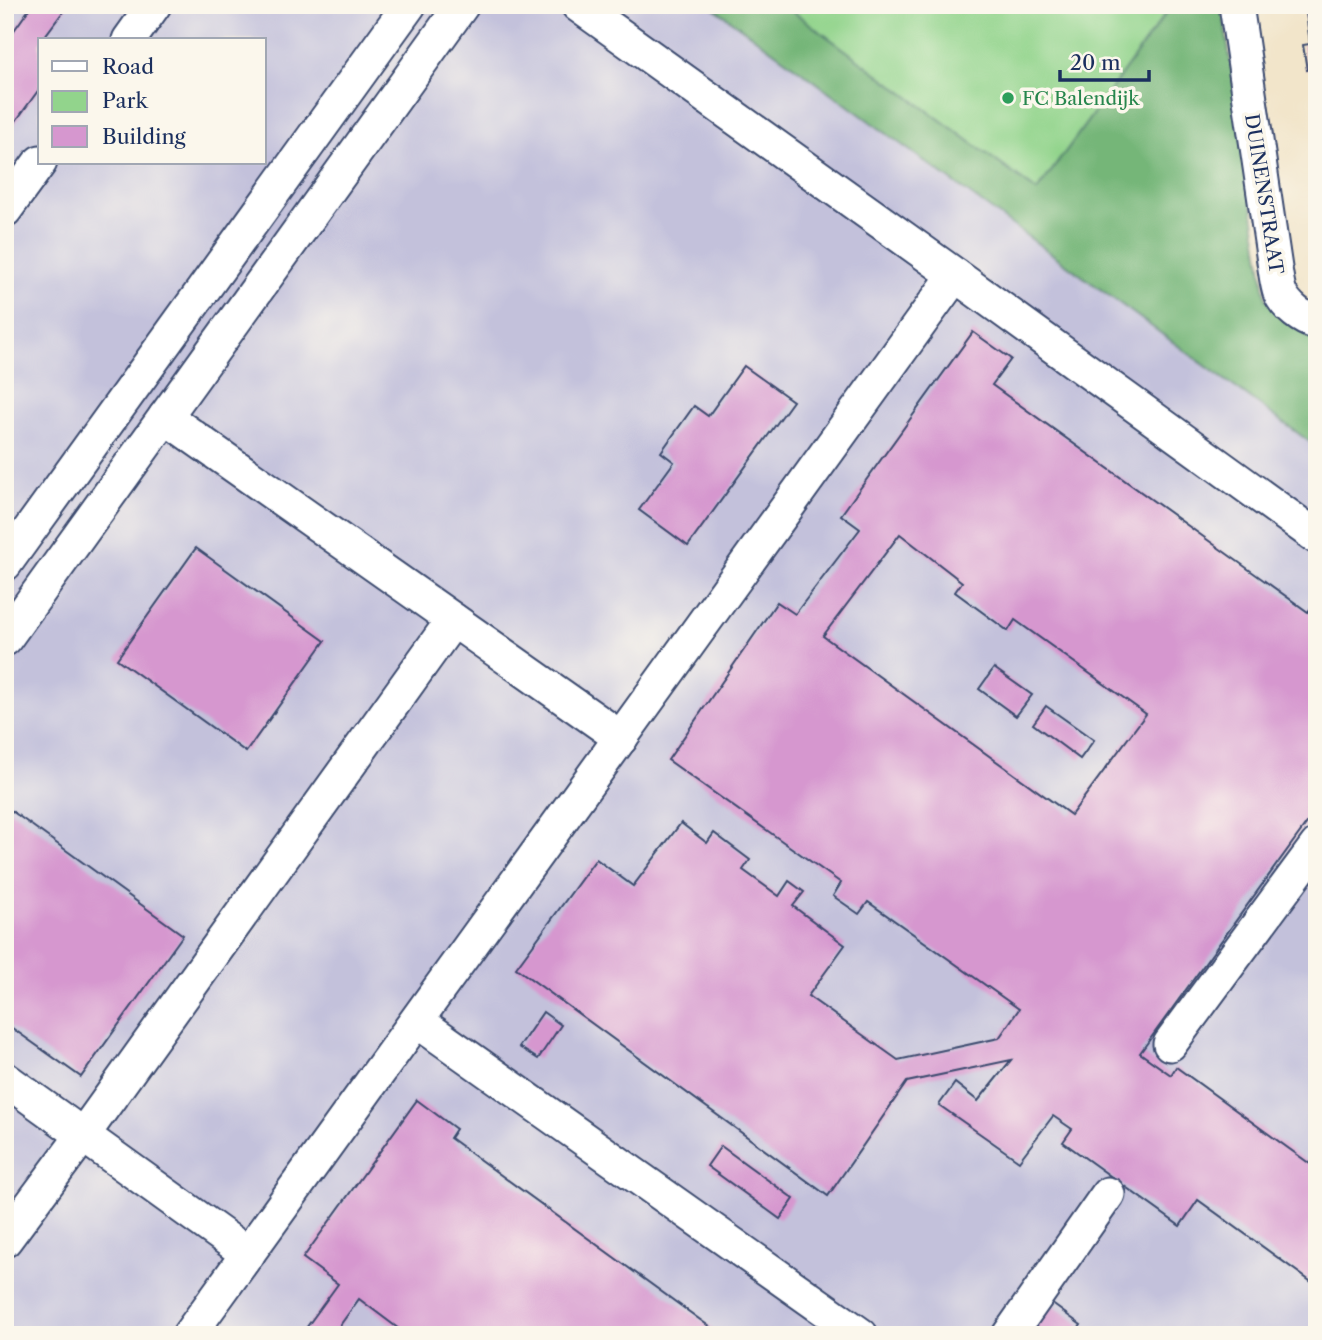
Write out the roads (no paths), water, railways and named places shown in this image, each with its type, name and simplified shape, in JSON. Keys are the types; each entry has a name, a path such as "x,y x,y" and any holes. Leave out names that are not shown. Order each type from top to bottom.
{"street":[{"path":"130,38 154,5"},
{"path":"5,564 409,5"},
{"path":"5,639 462,5"},
{"path":"578,5 1317,537"},
{"name":"DUINENSTRAAT","path":"1236,5 1276,275 1281,294 1290,307 1308,321 1317,323"},
{"path":"5,210 39,164"},
{"path":"189,1335 954,275"},
{"path":"165,417 621,738"},
{"path":"5,1240 453,620"},
{"path":"1170,1044 1317,845"},
{"path":"417,1021 861,1335"},
{"path":"5,1079 248,1254"},
{"path":"1009,1335 1108,1194"}],"place":[{"name":"FC Balendijk","path":"1008,98"}]}
